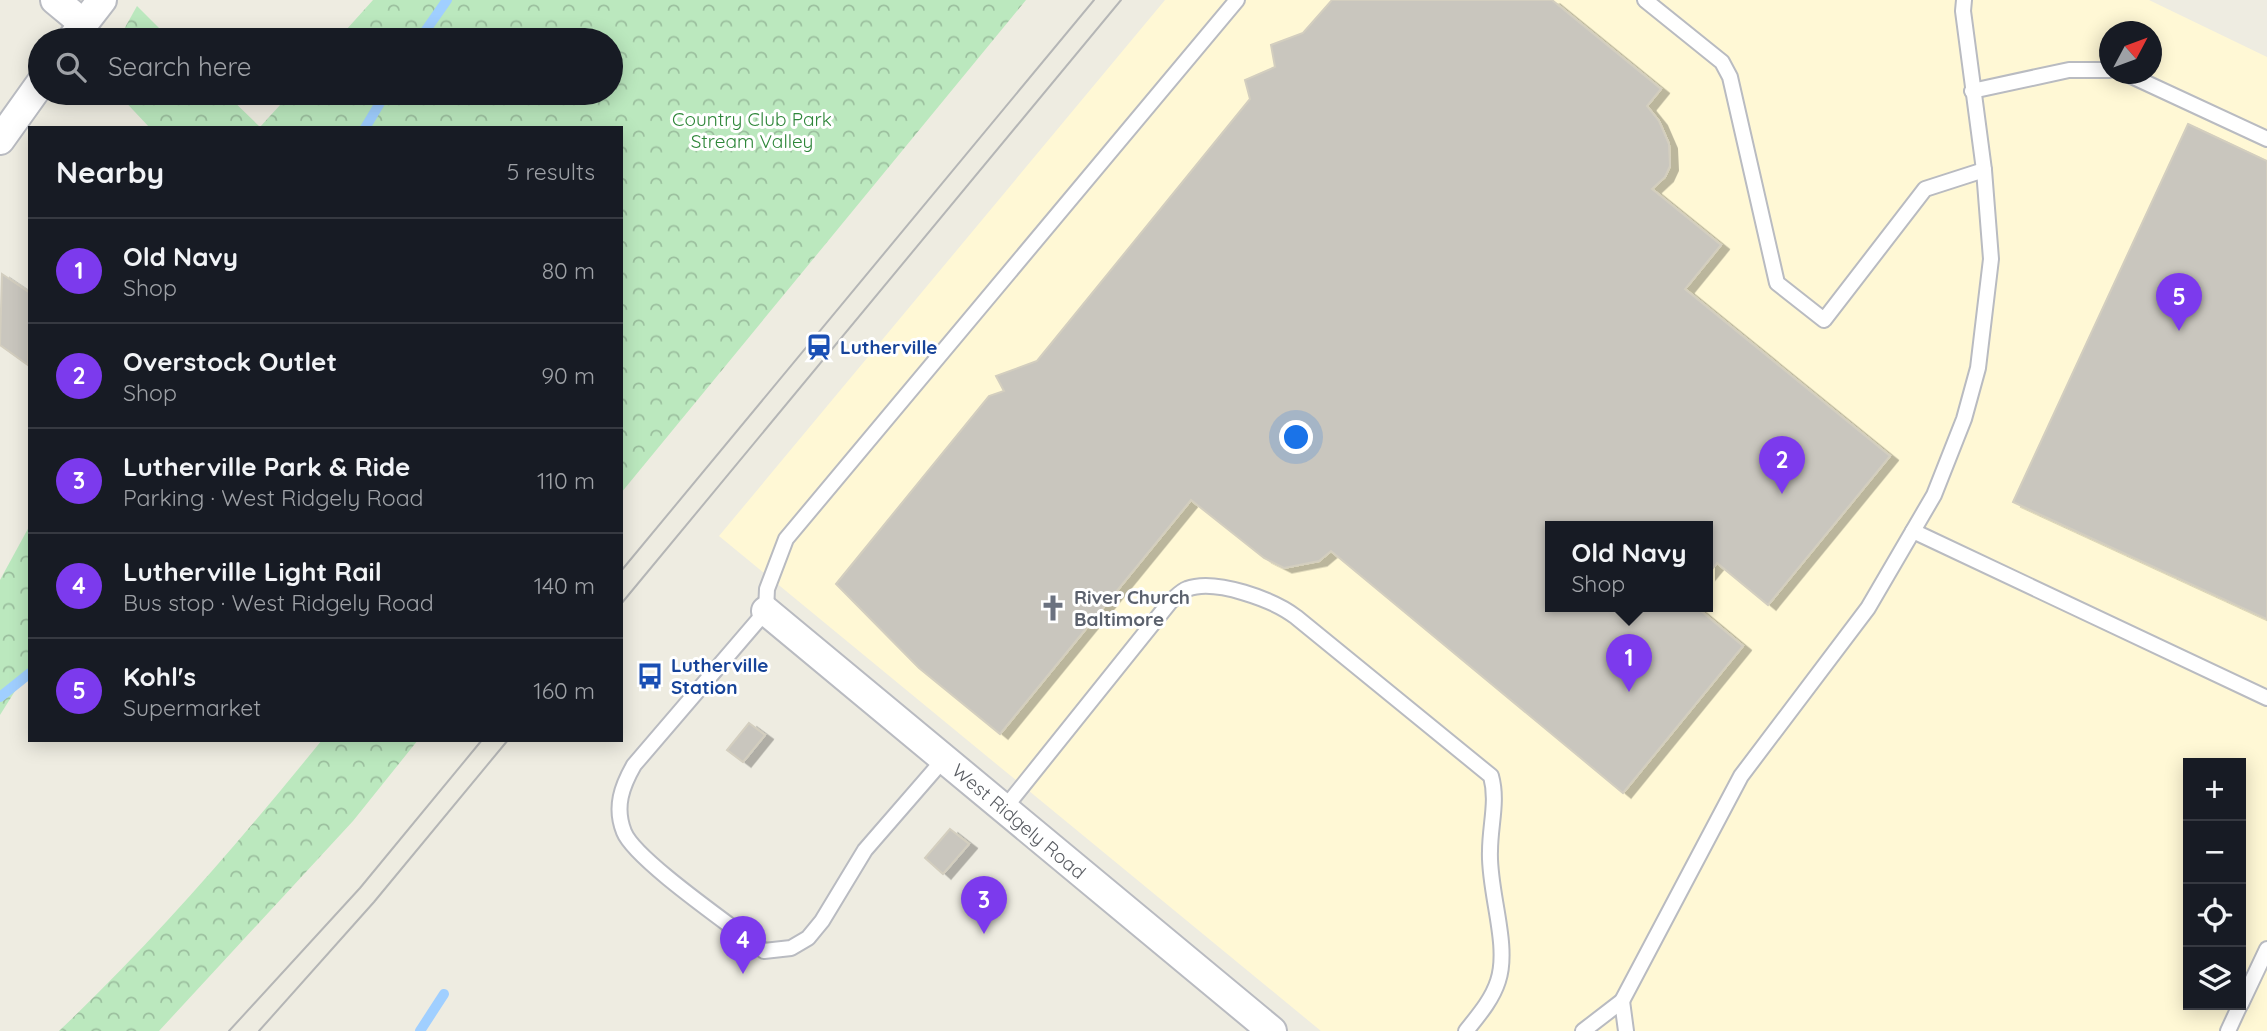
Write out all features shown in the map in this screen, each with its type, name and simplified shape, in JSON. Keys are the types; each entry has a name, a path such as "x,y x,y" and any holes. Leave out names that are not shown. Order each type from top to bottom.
{"street":[{"path":"55,0 75,28"},
{"path":"81,28 102,0"},
{"path":"0,140 28,101"},
{"name":"West Ridgely Road","path":"766,611 1272,1031"}],"lane":[{"path":"944,759 865,850 822,921 808,938 791,948 764,951 642,856 624,833 619,811 622,787 634,765 766,611 767,589 786,538 1237,0"},
{"path":"1645,0 1722,62 1730,77 1777,283 1824,320 1925,189 1984,170"},
{"path":"1583,1031 1622,1001 1741,776 1868,608 1945,471 1964,419 1978,368 1991,259 1984,170 1972,91 1964,0"},
{"path":"1972,91 2069,71 2099,70"},
{"path":"2149,84 2267,139"},
{"path":"1913,531 2267,698"},
{"path":"1004,808 1170,603 1187,589 1228,589 1266,600 1288,611 1491,776 1496,794 1489,853 1501,961 1499,981 1484,1009 1466,1031"},
{"path":"2246,993 2267,949"},
{"path":"1622,1001 1626,1031"},
{"path":"2228,1031 2238,1010"}],"shaded area":[{"path":"1165,0 2149,0 2267,57 2267,1031 1321,1031 719,536"}],"green space":[{"name":"Country Club Park Stream Valley","path":"373,0 1026,0 623,491 623,126 261,126 280,105 623,105 623,28 348,28"},
{"path":"137,6 159,28 125,28"},
{"name":"Country Club Park Stream Valley","path":"128,105 237,105 259,126 148,126"},
{"path":"28,529 28,670 0,715 0,580"},
{"path":"320,742 416,742 353,821 159,1031 59,1031 129,962 260,815"}],"building":[{"path":"1332,0 1552,0 1661,89 1647,106 1659,121 1669,144 1670,166 1665,177 1652,189 1721,245 1685,289 1890,456 1768,605 1717,563 1713,568 1713,521 1545,521 1545,612 1702,612 1743,646 1623,793 1331,551 1319,561 1284,568 1264,558 1191,500 1000,734 919,668 836,584 989,396 1004,391 996,376 1037,361 1250,99 1245,80 1275,67 1271,45 1303,33"},
{"path":"2188,124 2267,161 2267,619 2013,502"},
{"path":"2,274 28,292 28,365 0,345"},
{"path":"749,723 765,735 743,762 727,750"},
{"path":"950,829 969,844 943,874 925,858"}],"waterway":[{"path":"427,28 447,0"},
{"path":"366,126 379,105"},
{"path":"0,697 28,675"},
{"path":"420,1031 444,994"}],"tram line":[{"path":"623,569 1094,0"},
{"path":"623,602 1121,0"},
{"path":"229,1031 360,888 480,742"},
{"path":"259,1031 374,902 506,742"}],"place":[{"name":"Kohl's","path":"2179,331"},
{"name":"Lutherville","path":"819,347"},
{"name":"Overstock Outlet","path":"1782,494"},
{"name":"River Church Baltimore","path":"1053,608"},
{"name":"Lutherville Station","path":"650,676"},
{"name":"Old Navy","path":"1629,692"},
{"name":"Lutherville Park & Ride","path":"984,934"},
{"name":"Lutherville Light Rail","path":"743,974"}]}
